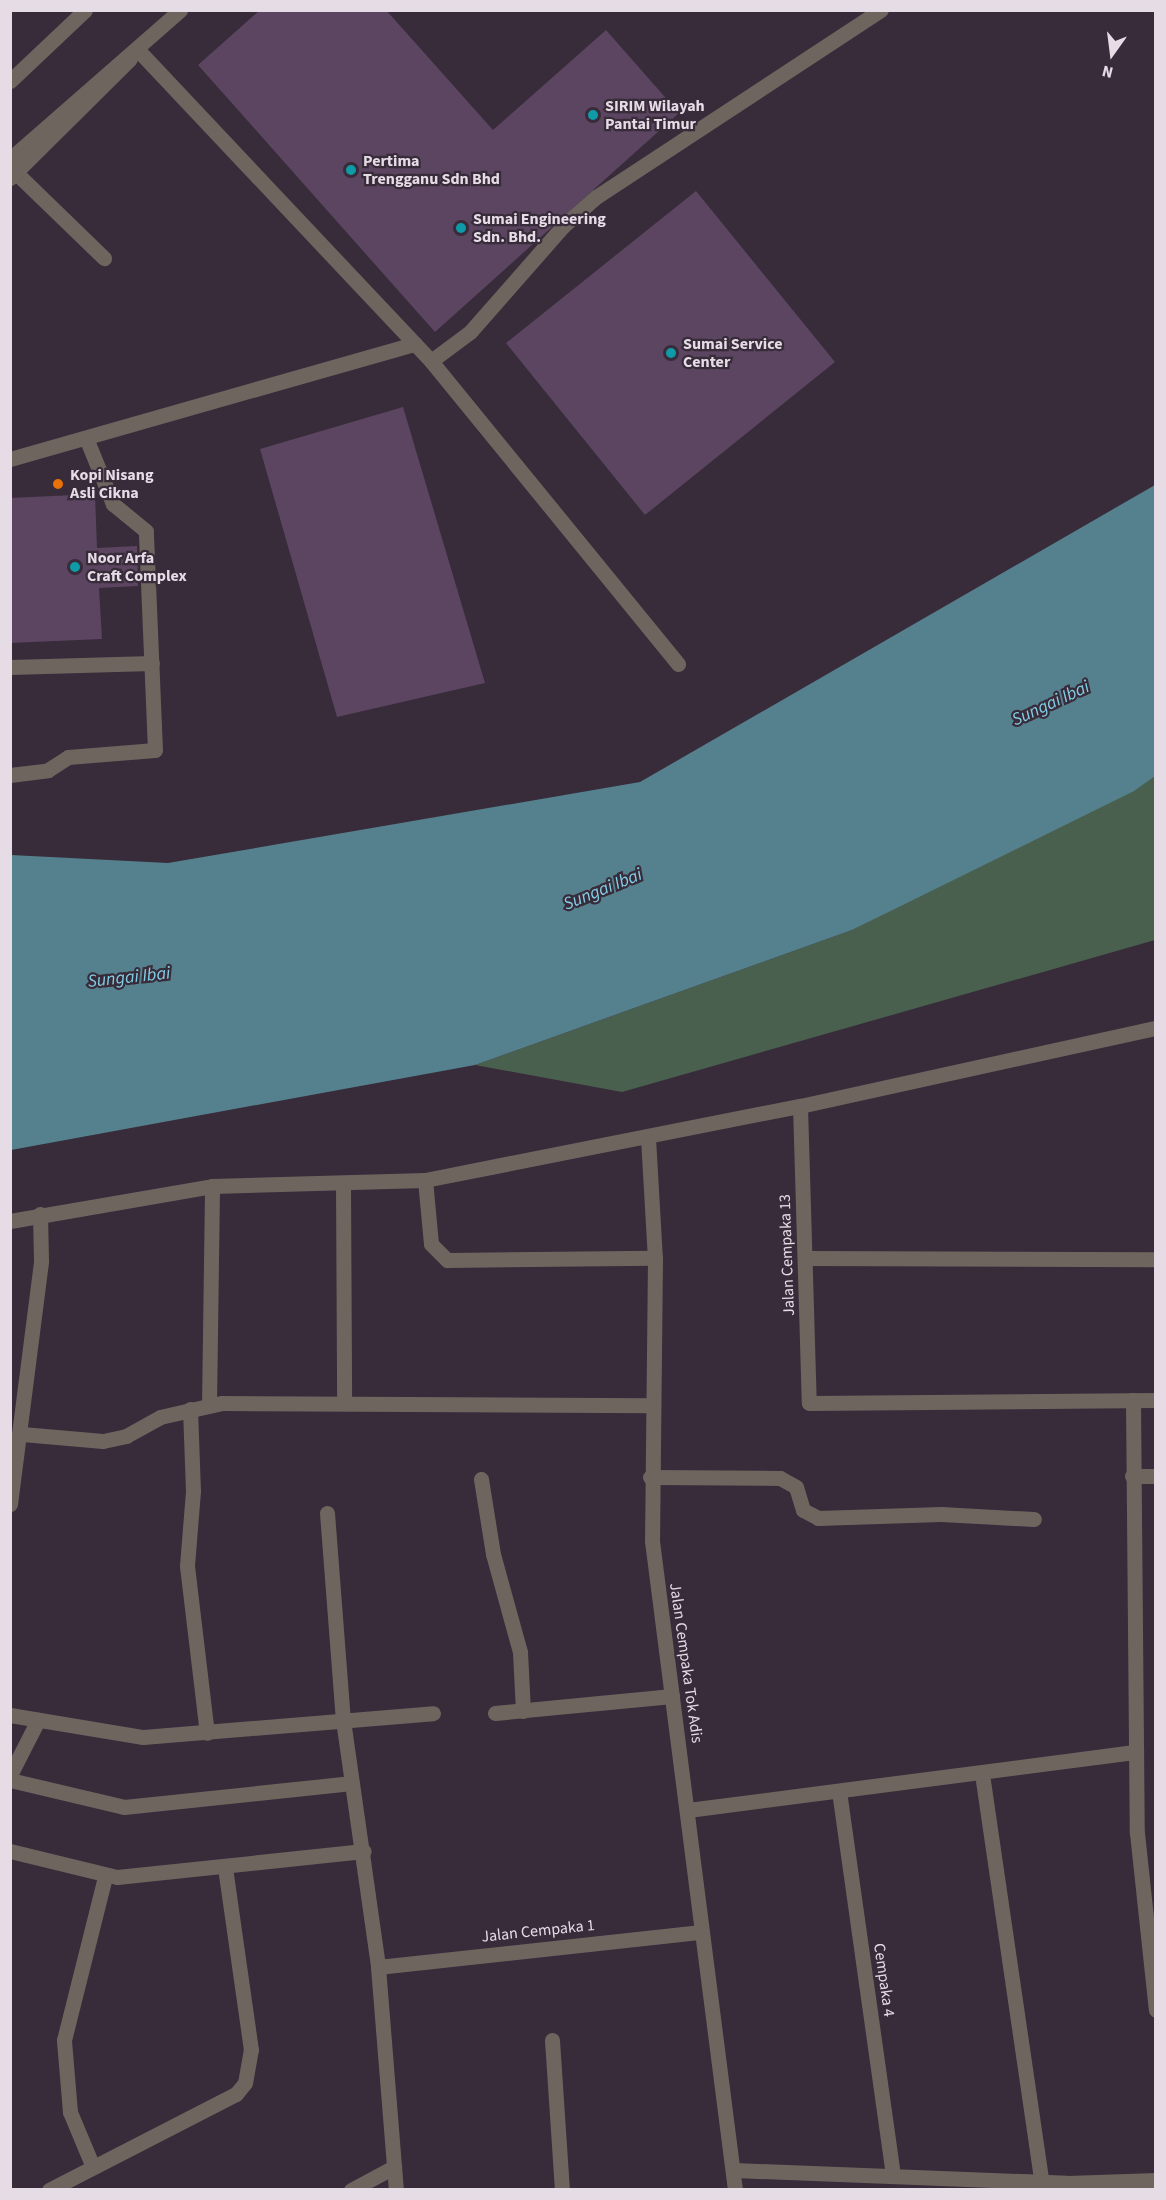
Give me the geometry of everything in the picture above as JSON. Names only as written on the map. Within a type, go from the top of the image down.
[{"type":"street","points":[[10,81],[86,10]]},
{"type":"street","points":[[104,258],[12,169],[116,78],[138,49],[180,10]]},
{"type":"street","points":[[431,361],[470,332],[563,226],[596,197],[880,10]]},
{"type":"street","points":[[138,49],[431,361],[678,664]]},
{"type":"street","points":[[10,459],[415,344]]},
{"type":"street","points":[[10,775],[48,770],[68,757],[155,750],[146,531],[113,504],[86,438]]},
{"type":"street","points":[[10,667],[152,663]]},
{"type":"street","points":[[10,1221],[212,1186],[343,1183],[382,1185],[425,1180],[648,1138],[1155,1028]]},
{"type":"street","name":"Jalan Cempaka 13","points":[[800,1106],[809,1403],[1133,1400]]},
{"type":"street","name":"Jalan Cempaka Tok Adis","points":[[648,1138],[655,1258],[649,1427],[652,1541],[735,2190]]},
{"type":"street","points":[[425,1180],[431,1244],[447,1260],[655,1258]]},
{"type":"street","points":[[343,1183],[344,1403]]},
{"type":"street","points":[[209,1405],[212,1186]]},
{"type":"street","points":[[10,1504],[21,1434],[41,1261],[40,1214]]},
{"type":"street","points":[[806,1258],[1155,1259]]},
{"type":"street","points":[[1155,1400],[1133,1400],[1132,1449],[1136,1752],[1149,1884],[1155,2010]]},
{"type":"street","points":[[21,1434],[103,1441],[190,1409],[209,1405],[344,1403],[651,1405]]},
{"type":"street","points":[[190,1409],[193,1491],[188,1566],[207,1733]]},
{"type":"street","points":[[1132,1476],[1155,1476]]},
{"type":"street","points":[[650,1477],[780,1478],[796,1487],[803,1510],[818,1518],[941,1514],[1034,1519]]},
{"type":"street","points":[[481,1479],[493,1554],[520,1652],[523,1711]]},
{"type":"street","points":[[327,1513],[343,1720],[364,1851],[378,1967],[396,2190]]},
{"type":"street","points":[[495,1713],[672,1696]]},
{"type":"street","points":[[10,1715],[143,1737],[433,1713]]},
{"type":"street","points":[[10,1774],[38,1720]]},
{"type":"street","points":[[688,1810],[982,1774],[1136,1752]]},
{"type":"street","points":[[982,1774],[1041,2180]]},
{"type":"street","points":[[10,1780],[124,1807],[352,1784]]},
{"type":"street","name":"Cempaka 4","points":[[839,1791],[893,2174]]},
{"type":"street","points":[[10,1851],[105,1877],[225,1868],[364,1851]]},
{"type":"street","points":[[50,2190],[236,2094],[245,2083],[251,2050],[225,1868]]},
{"type":"street","points":[[93,2167],[70,2112],[64,2040],[105,1877]]},
{"type":"street","name":"Jalan Cempaka 1","points":[[378,1967],[701,1932]]},
{"type":"street","points":[[552,2040],[562,2190]]},
{"type":"street","points":[[351,2190],[394,2167]]},
{"type":"street","points":[[734,2170],[1041,2180],[1155,2180]]},
{"type":"green space","points":[[1155,776],[1155,940],[622,1092],[475,1065],[852,930]]},
{"type":"water","name":"Sungai Ibai","points":[[1155,485],[1155,776],[1134,791],[852,930],[475,1065],[11,1150],[11,855],[168,863],[640,782]]},
{"type":"building","points":[[260,10],[386,10],[493,130],[606,30],[679,113],[435,332],[198,65]]},
{"type":"building","name":"Sumai Service Center","points":[[696,191],[835,362],[645,515],[506,343]]},
{"type":"building","points":[[403,407],[485,683],[337,717],[260,449]]},
{"type":"building","name":"Noor Arfa Craft Complex","points":[[95,494],[97,548],[137,546],[138,586],[99,588],[102,639],[10,643],[10,498]]},
{"type":"place","name":"SIRIM Wilayah Pantai Timur","points":[[593,115]]},
{"type":"place","name":"Pertima Trengganu Sdn Bhd","points":[[351,170]]},
{"type":"place","name":"Sumai Engineering Sdn. Bhd.","points":[[461,228]]},
{"type":"place","name":"Sumai Service Center","points":[[671,353]]},
{"type":"place","name":"Kopi Nisang Asli Cikna","points":[[58,484]]},
{"type":"place","name":"Noor Arfa Craft Complex","points":[[75,567]]}]
